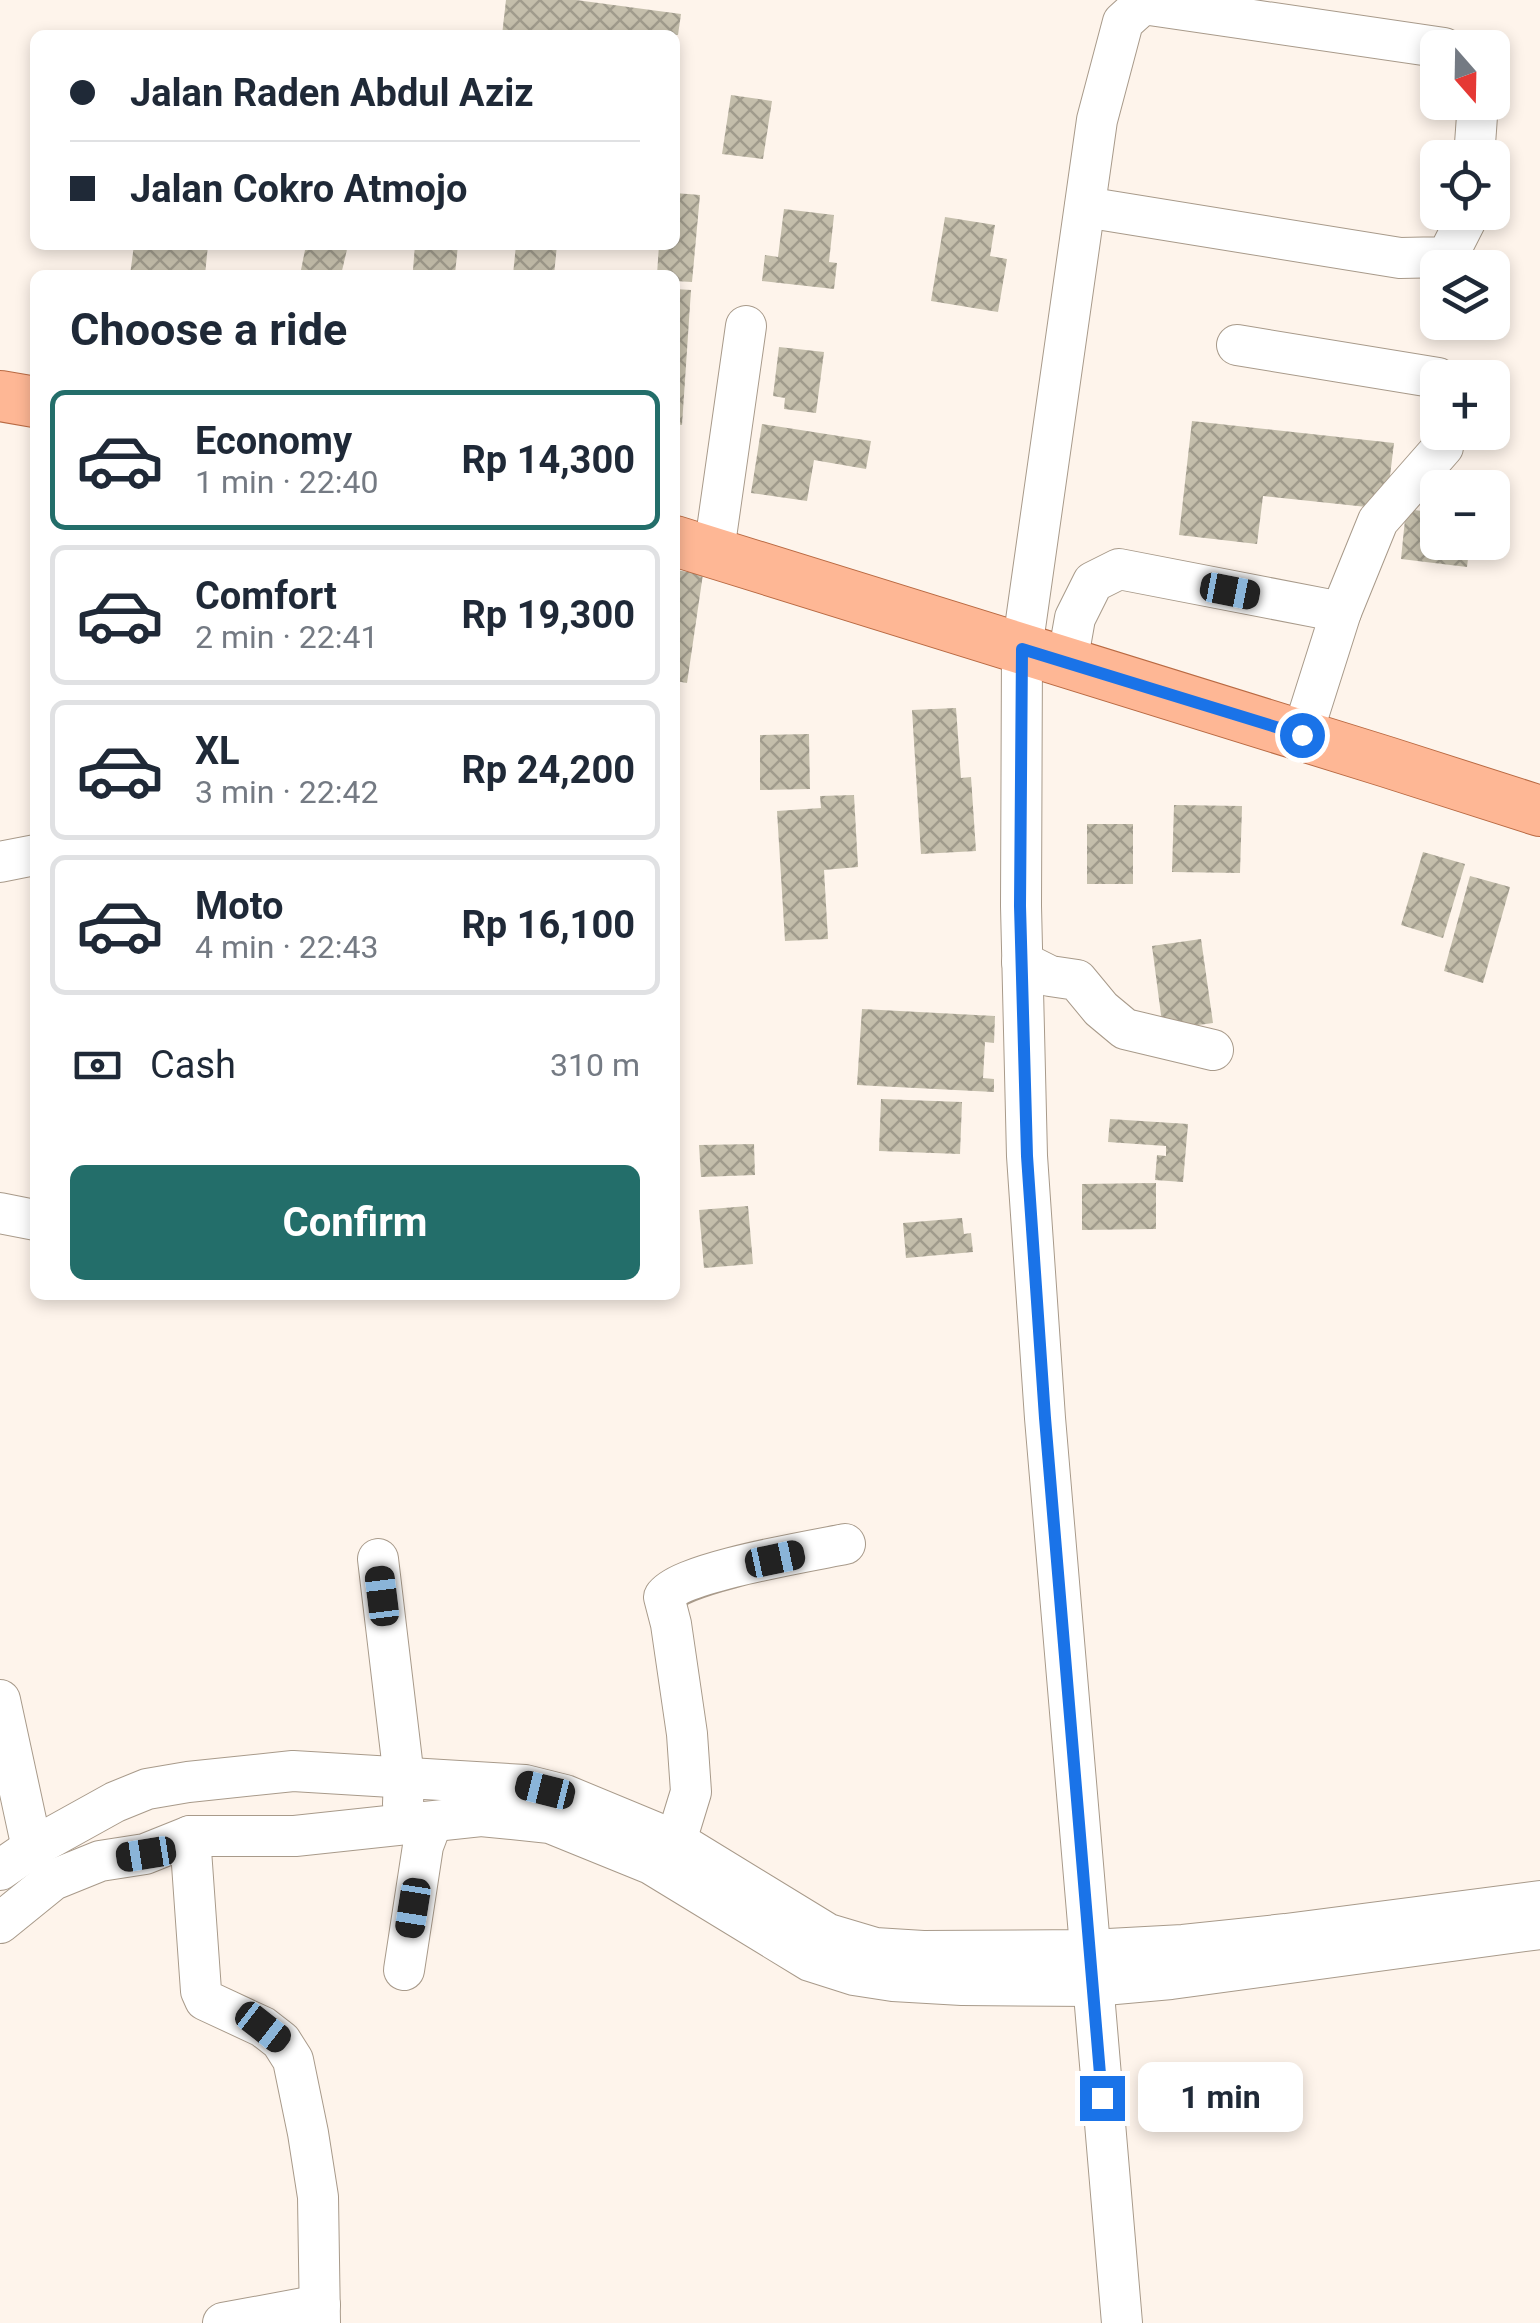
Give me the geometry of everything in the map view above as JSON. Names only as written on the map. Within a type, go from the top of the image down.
[{"type":"main road","points":[[0,396],[30,401]]},
{"type":"main road","points":[[695,546],[1540,811]]},
{"type":"street","points":[[1122,2323],[1038,1306],[1027,1156],[1022,962],[1084,207],[1097,120],[1123,22],[1143,4],[1420,44]]},
{"type":"street","points":[[1084,207],[1400,258],[1447,257],[1461,230]]},
{"type":"street","points":[[695,546],[746,326]]},
{"type":"street","points":[[1237,344],[1420,375]]},
{"type":"street","points":[[1302,735],[1341,612],[1378,522],[1442,450]]},
{"type":"street","points":[[1045,656],[1075,618],[1092,582],[1120,569],[1341,612]]},
{"type":"street","points":[[0,862],[30,856]]},
{"type":"street","points":[[1022,962],[1050,976],[1077,980],[1101,1009],[1125,1029],[1213,1050]]},
{"type":"street","points":[[0,1213],[30,1219]]},
{"type":"street","points":[[676,1841],[691,1792],[687,1734],[664,1597],[670,1588],[704,1575],[845,1544]]},
{"type":"street","points":[[378,1560],[409,1806],[423,1846],[404,1970]]},
{"type":"street","points":[[0,1700],[16,1859],[115,1802],[148,1789],[188,1782],[292,1771],[409,1806]]},
{"type":"street","points":[[0,1923],[53,1880],[100,1861],[146,1854],[190,1836],[294,1836],[409,1806],[525,1784],[565,1794],[627,1838],[652,1864],[810,1960],[854,1976],[962,1986],[1091,1968]]},
{"type":"street","points":[[190,1836],[201,1991],[205,2000],[263,2027],[281,2041],[293,2060],[318,2197],[320,2314],[223,2323]]},
{"type":"street","points":[[627,1838],[676,1841],[828,1934],[875,1948],[1171,1979],[1288,1949],[1467,1926],[1540,1930]]},
{"type":"street","points":[[1467,1926],[1540,1901]]},
{"type":"building","points":[[506,0],[576,0],[681,14],[679,30],[503,30]]},
{"type":"building","points":[[731,95],[772,101],[763,159],[722,154]]},
{"type":"building","points":[[680,193],[700,195],[692,282],[680,281],[680,270],[657,270],[659,250],[680,250]]},
{"type":"building","points":[[784,209],[834,215],[829,262],[837,263],[834,289],[762,281],[765,255],[778,257]]},
{"type":"building","points":[[945,217],[995,225],[990,256],[1007,259],[998,312],[931,301]]},
{"type":"building","points":[[133,250],[208,250],[206,270],[131,270]]},
{"type":"building","points":[[305,250],[347,250],[342,270],[301,270]]},
{"type":"building","points":[[415,250],[457,250],[455,270],[413,270]]},
{"type":"building","points":[[516,250],[556,250],[554,270],[514,270]]},
{"type":"building","points":[[680,289],[691,290],[680,425]]},
{"type":"building","points":[[779,347],[824,352],[816,413],[784,409],[785,398],[773,396]]},
{"type":"building","points":[[1192,421],[1394,443],[1386,509],[1263,496],[1257,544],[1179,535]]},
{"type":"building","points":[[762,424],[871,441],[866,469],[814,460],[807,501],[751,493]]},
{"type":"building","points":[[1406,509],[1420,511],[1420,560],[1468,560],[1467,567],[1401,559]]},
{"type":"building","points":[[680,571],[703,574],[687,683],[680,682]]},
{"type":"building","points":[[956,708],[961,778],[971,777],[976,851],[921,854],[912,710]]},
{"type":"building","points":[[809,734],[810,789],[760,790],[760,735]]},
{"type":"building","points":[[854,795],[858,867],[824,870],[828,939],[785,941],[777,811],[821,808],[820,796]]},
{"type":"building","points":[[1174,805],[1242,806],[1240,873],[1172,872]]},
{"type":"building","points":[[1087,824],[1133,824],[1133,884],[1087,884]]},
{"type":"building","points":[[1423,852],[1465,864],[1443,938],[1401,925]]},
{"type":"building","points":[[1470,876],[1510,887],[1483,983],[1444,971]]},
{"type":"building","points":[[1201,939],[1213,1023],[1163,1030],[1152,946]]},
{"type":"building","points":[[862,1009],[995,1016],[994,1043],[985,1042],[983,1078],[994,1079],[994,1092],[857,1085]]},
{"type":"building","points":[[881,1099],[962,1102],[960,1154],[879,1151]]},
{"type":"building","points":[[1110,1119],[1188,1124],[1183,1182],[1155,1180],[1157,1155],[1166,1156],[1166,1146],[1108,1142]]},
{"type":"building","points":[[754,1144],[755,1175],[701,1177],[699,1145]]},
{"type":"building","points":[[1156,1183],[1156,1229],[1082,1230],[1082,1184]]},
{"type":"building","points":[[748,1206],[753,1264],[704,1268],[699,1210]]},
{"type":"building","points":[[962,1218],[964,1234],[971,1233],[973,1252],[906,1258],[903,1223]]},
{"type":"route","points":[[1102,2098],[1027,1156],[1020,906],[1022,649],[1302,735]]}]
